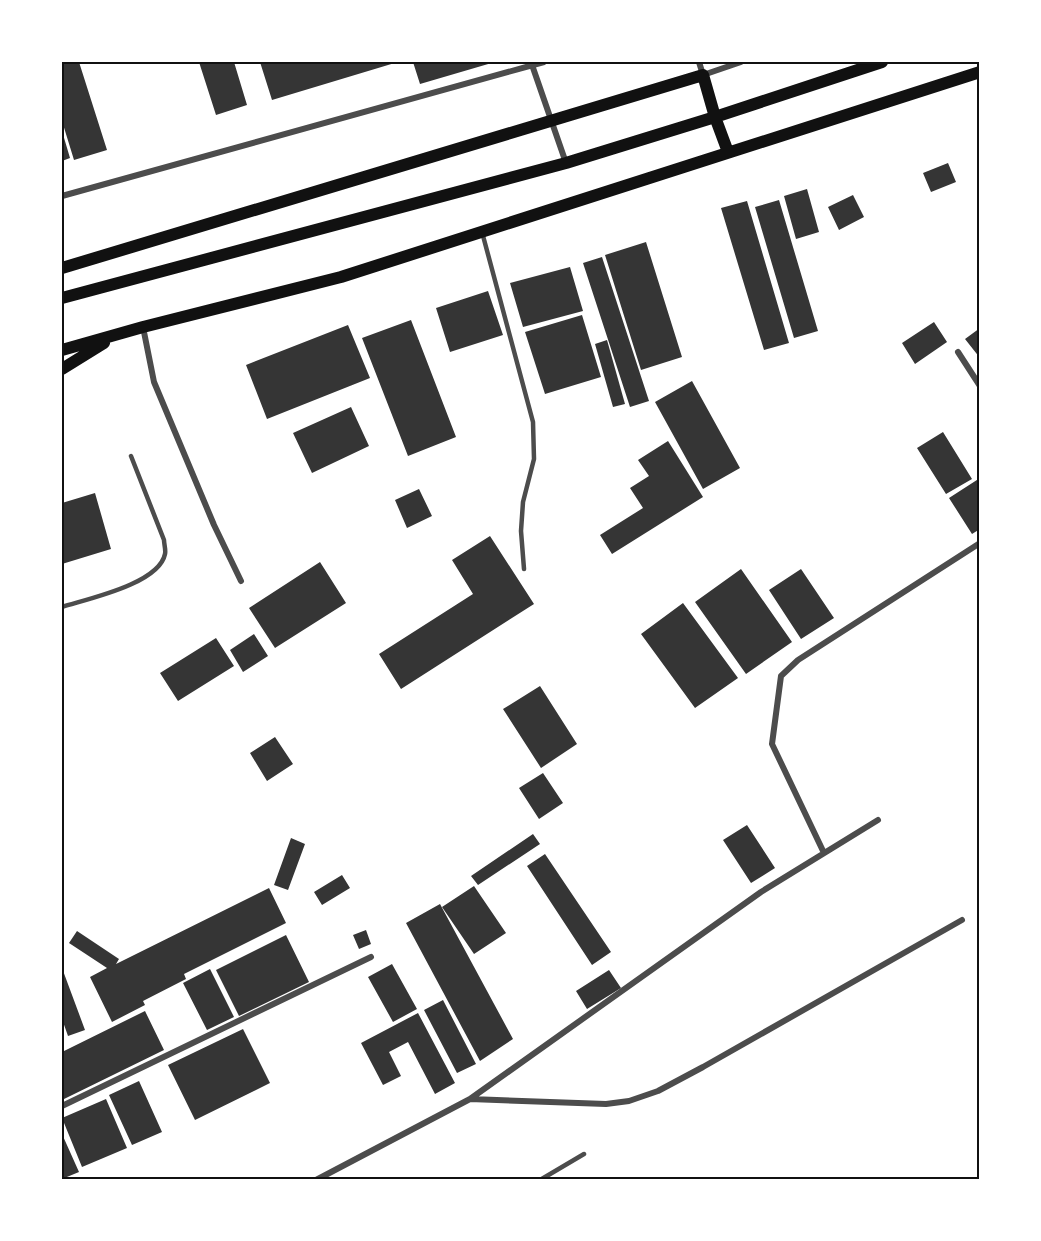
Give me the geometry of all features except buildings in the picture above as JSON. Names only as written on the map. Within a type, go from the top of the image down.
[{"type":"main road","points":[[62,298],[566,164],[882,62]]},
{"type":"main road","points":[[62,350],[341,276],[980,72]]},
{"type":"main road","points":[[62,268],[703,75],[728,153]]},
{"type":"main road","points":[[62,369],[118,335]]},
{"type":"street","points":[[62,196],[531,63],[544,62]]},
{"type":"street","points":[[699,62],[703,75],[741,62]]},
{"type":"street","points":[[531,63],[566,164]]},
{"type":"street","points":[[143,327],[154,382],[214,525],[241,581]]},
{"type":"street","points":[[958,352],[980,386]]},
{"type":"street","points":[[824,853],[772,744],[781,676],[798,660],[980,543]]},
{"type":"street","points":[[316,1179],[470,1099],[761,892],[878,820]]},
{"type":"street","points":[[470,1099],[606,1104],[629,1101],[658,1091],[962,920]]},
{"type":"street","points":[[62,1106],[371,957]]},
{"type":"lane","points":[[482,232],[533,422],[534,459],[523,502],[521,531],[524,569]]},
{"type":"lane","points":[[62,607],[138,583],[158,566],[165,554],[164,540],[131,456]]},
{"type":"lane","points":[[540,1179],[584,1154]]}]
